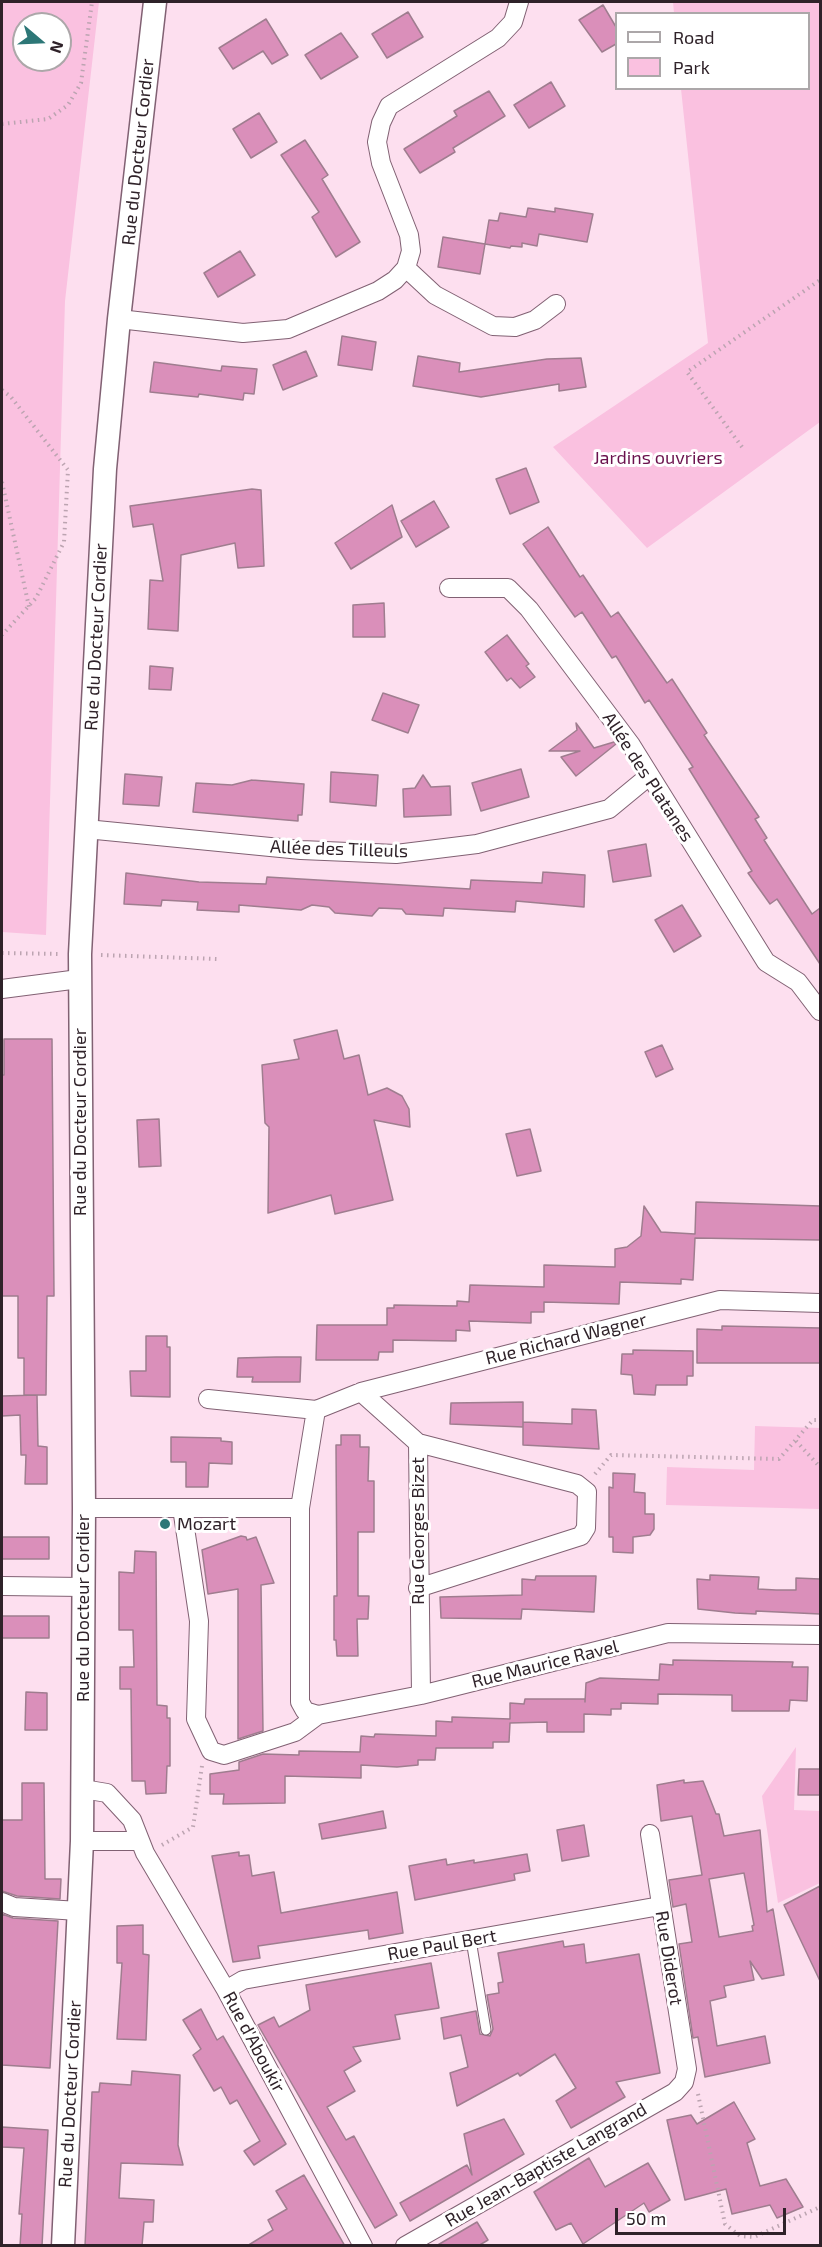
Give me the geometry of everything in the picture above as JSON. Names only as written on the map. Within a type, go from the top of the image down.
[{"type":"street","name":"Rue du Docteur Cordier","points":[[63,2246],[83,1789],[84,1508],[80,954],[105,469],[119,319],[155,2]]},
{"type":"street","points":[[119,319],[243,333],[288,329],[378,291],[406,268],[411,251],[409,235],[381,163],[376,142],[389,106],[498,38],[513,22],[519,2]]},
{"type":"street","points":[[406,268],[435,295],[494,326],[515,327],[535,320],[556,304]]},
{"type":"street","name":"Allée des Platanes","points":[[449,588],[508,588],[529,609],[631,745],[766,962],[798,982],[820,1011]]},
{"type":"street","name":"Allée des Tilleuls","points":[[86,829],[301,850],[396,854],[477,844],[609,809],[649,776]]},
{"type":"street","points":[[2,989],[80,979]]},
{"type":"street","name":"Rue Richard Wagner","points":[[316,1410],[361,1392],[720,1300],[820,1304]]},
{"type":"street","name":"Rue Georges Bizet","points":[[361,1392],[418,1443],[421,1695]]},
{"type":"street","points":[[208,1398],[316,1410],[300,1508],[300,1702],[305,1711],[318,1715]]},
{"type":"street","points":[[418,1443],[577,1484],[587,1492],[586,1528],[581,1536],[418,1588]]},
{"type":"street","points":[[84,1508],[300,1508]]},
{"type":"street","points":[[182,1508],[199,1621],[196,1719],[211,1751]]},
{"type":"street","points":[[2,1586],[83,1587]]},
{"type":"street","name":"Rue Maurice Ravel","points":[[211,1751],[224,1755],[279,1738],[295,1732],[318,1715],[421,1695],[668,1634],[820,1635]]},
{"type":"street","name":"Rue d'Aboukir","points":[[83,1789],[107,1793],[132,1820],[140,1841],[226,1990],[363,2246]]},
{"type":"street","name":"Rue Diderot","points":[[650,1834],[687,2069],[684,2082]]},
{"type":"street","points":[[82,1841],[140,1841]]},
{"type":"street","points":[[2,1902],[14,1907],[79,1911]]},
{"type":"street","name":"Rue Paul Bert","points":[[226,1990],[243,1980],[660,1906]]},
{"type":"street","name":"Rue Jean-Baptiste Langrand","points":[[405,2246],[675,2092],[684,2082]]},
{"type":"lane","points":[[471,1940],[486,2030]]},
{"type":"path","points":[[2,124],[48,118],[68,105],[81,83],[92,2]]},
{"type":"path","points":[[742,447],[687,372],[820,280]]},
{"type":"path","points":[[2,390],[11,397],[68,470],[64,542],[36,598],[2,635]]},
{"type":"path","points":[[2,482],[28,607]]},
{"type":"path","points":[[2,953],[217,959]]},
{"type":"path","points":[[584,1488],[611,1455],[779,1459],[813,1420],[820,1420]]},
{"type":"path","points":[[796,1441],[820,1467]]},
{"type":"path","points":[[184,1832],[193,1827],[201,1767],[211,1751]]},
{"type":"path","points":[[684,2082],[697,2092],[726,2224],[740,2236],[754,2237],[820,2207]]},
{"type":"green space","points":[[2,2],[99,2],[65,301],[46,935],[2,932]]},
{"type":"green space","name":"Jardins ouvriers","points":[[673,2],[820,2],[820,422],[647,548],[553,447],[708,343],[681,90],[810,90],[810,12],[674,12]]},
{"type":"green space","points":[[755,1426],[820,1428],[820,1509],[666,1505],[667,1467],[754,1470]]},
{"type":"green space","points":[[796,1747],[794,1810],[820,1811],[820,1883],[778,1903],[762,1796]]},
{"type":"building","points":[[603,5],[615,25],[615,45],[602,52],[579,20]]},
{"type":"building","points":[[408,12],[423,37],[387,58],[372,34]]},
{"type":"building","points":[[266,19],[288,55],[272,64],[263,51],[233,69],[219,48]]},
{"type":"building","points":[[341,33],[358,57],[321,79],[305,55]]},
{"type":"building","points":[[551,82],[565,106],[529,128],[514,105]]},
{"type":"building","points":[[489,91],[505,116],[453,148],[455,152],[420,173],[404,149],[457,116],[454,111]]},
{"type":"building","points":[[259,113],[277,142],[251,158],[233,129]]},
{"type":"building","points":[[305,140],[328,175],[322,179],[360,242],[336,257],[312,217],[319,212],[281,155]]},
{"type":"building","points":[[528,208],[555,212],[555,208],[593,214],[587,242],[539,234],[537,246],[522,243],[522,247],[511,246],[510,248],[485,244],[489,220],[498,221],[500,213],[526,217]]},
{"type":"building","points":[[443,237],[485,244],[480,274],[438,267]]},
{"type":"building","points":[[240,251],[255,275],[218,297],[204,273]]},
{"type":"building","points":[[342,336],[376,342],[372,370],[338,365]]},
{"type":"building","points":[[306,351],[317,376],[283,390],[273,365]]},
{"type":"building","points":[[418,356],[460,363],[459,372],[547,359],[581,358],[586,387],[559,391],[559,384],[481,397],[413,386]]},
{"type":"building","points":[[154,362],[221,371],[222,366],[257,369],[254,394],[244,393],[243,400],[199,394],[198,397],[150,392]]},
{"type":"building","points":[[526,468],[539,502],[510,514],[496,479]]},
{"type":"building","points":[[252,489],[261,490],[264,566],[238,568],[235,543],[181,555],[178,631],[148,629],[150,580],[163,581],[153,524],[133,527],[130,506]]},
{"type":"building","points":[[434,501],[449,527],[416,547],[401,521]]},
{"type":"building","points":[[392,505],[402,537],[351,569],[335,543]]},
{"type":"building","points":[[548,527],[580,577],[583,575],[611,617],[618,612],[667,683],[672,679],[707,733],[704,735],[759,817],[755,819],[767,838],[764,840],[812,914],[820,908],[820,964],[777,899],[770,904],[748,873],[752,871],[689,769],[693,767],[649,700],[645,703],[616,656],[612,658],[582,612],[575,617],[523,544]]},
{"type":"building","points":[[384,603],[385,637],[353,637],[353,605]]},
{"type":"building","points":[[507,635],[529,664],[526,666],[535,677],[520,688],[511,678],[507,681],[485,652]]},
{"type":"building","points":[[150,666],[173,668],[171,690],[149,689]]},
{"type":"building","points":[[383,693],[419,705],[408,733],[372,720]]},
{"type":"building","points":[[576,723],[594,748],[614,742],[616,744],[576,776],[561,757],[580,751],[549,751],[577,730]]},
{"type":"building","points":[[521,769],[529,797],[481,811],[472,783]]},
{"type":"building","points":[[331,772],[378,775],[376,806],[330,802]]},
{"type":"building","points":[[125,774],[162,777],[159,806],[123,804]]},
{"type":"building","points":[[423,775],[431,787],[450,786],[451,815],[404,817],[403,789],[415,788]]},
{"type":"building","points":[[252,780],[304,784],[302,815],[298,815],[298,821],[193,812],[196,783],[232,785]]},
{"type":"building","points":[[646,844],[651,876],[613,882],[608,851]]},
{"type":"building","points":[[543,872],[585,875],[584,907],[516,901],[515,912],[444,908],[443,916],[406,914],[402,909],[379,908],[372,916],[335,913],[329,907],[312,905],[301,910],[239,905],[239,912],[197,910],[198,902],[162,900],[161,906],[124,904],[126,873],[199,882],[266,884],[267,877],[470,889],[471,880],[542,883]]},
{"type":"building","points":[[682,905],[701,936],[674,952],[655,920]]},
{"type":"building","points":[[337,1030],[344,1059],[359,1055],[368,1095],[387,1088],[402,1096],[409,1109],[410,1127],[374,1120],[393,1200],[335,1214],[331,1195],[268,1213],[269,1127],[265,1123],[262,1065],[299,1059],[294,1040]]},
{"type":"building","points":[[4,1039],[52,1039],[54,1296],[47,1296],[46,1395],[24,1395],[24,1358],[18,1358],[18,1296],[2,1296]]},
{"type":"building","points":[[662,1045],[673,1069],[656,1077],[645,1052]]},
{"type":"building","points":[[159,1119],[161,1166],[139,1167],[137,1120]]},
{"type":"building","points":[[530,1129],[541,1171],[517,1176],[506,1134]]},
{"type":"building","points":[[696,1202],[820,1206],[820,1240],[695,1238],[693,1280],[681,1279],[681,1284],[620,1282],[619,1304],[544,1302],[544,1312],[531,1312],[531,1323],[469,1321],[470,1331],[456,1330],[456,1341],[393,1340],[393,1352],[379,1352],[378,1360],[316,1360],[317,1325],[387,1325],[387,1308],[394,1308],[394,1305],[457,1306],[457,1301],[469,1302],[470,1285],[544,1287],[544,1265],[615,1267],[615,1249],[627,1247],[641,1236],[644,1206],[661,1232],[695,1234]]},
{"type":"building","points":[[722,1326],[820,1328],[820,1363],[697,1363],[697,1329],[722,1330]]},
{"type":"building","points":[[146,1336],[167,1336],[167,1347],[170,1347],[170,1397],[131,1396],[130,1371],[146,1371]]},
{"type":"building","points":[[633,1350],[693,1351],[693,1376],[687,1376],[687,1385],[656,1385],[655,1395],[634,1394],[632,1375],[621,1374],[622,1354],[633,1354]]},
{"type":"building","points":[[301,1357],[300,1382],[252,1382],[253,1377],[237,1377],[238,1358]]},
{"type":"building","points":[[37,1395],[38,1446],[47,1447],[47,1484],[25,1484],[26,1455],[21,1455],[20,1415],[2,1416],[2,1396]]},
{"type":"building","points":[[523,1402],[523,1427],[450,1424],[451,1403]]},
{"type":"building","points":[[572,1409],[596,1410],[599,1449],[523,1445],[523,1422],[572,1424]]},
{"type":"building","points":[[341,1435],[360,1435],[360,1447],[369,1447],[368,1481],[374,1481],[374,1532],[358,1532],[358,1596],[369,1596],[368,1619],[357,1619],[358,1656],[337,1656],[336,1640],[334,1640],[334,1596],[337,1596],[336,1445],[341,1445]]},
{"type":"building","points":[[171,1437],[221,1438],[221,1441],[232,1442],[232,1464],[209,1463],[208,1487],[186,1487],[186,1462],[171,1462]]},
{"type":"building","points":[[613,1473],[635,1474],[634,1492],[645,1493],[645,1514],[654,1514],[654,1529],[650,1535],[633,1537],[633,1553],[613,1552],[613,1537],[609,1537],[609,1487],[613,1488]]},
{"type":"building","points":[[241,1536],[246,1537],[247,1540],[256,1537],[274,1583],[261,1585],[263,1731],[238,1739],[238,1589],[208,1594],[202,1550]]},
{"type":"building","points":[[2,1537],[49,1537],[49,1559],[2,1559]]},
{"type":"building","points":[[135,1551],[156,1552],[157,1705],[167,1706],[167,1718],[170,1718],[170,1766],[167,1766],[166,1793],[146,1794],[145,1781],[132,1781],[131,1689],[120,1689],[120,1667],[134,1667],[133,1630],[119,1630],[119,1572],[134,1573]]},
{"type":"building","points":[[710,1575],[759,1577],[758,1589],[776,1590],[796,1590],[796,1578],[820,1579],[820,1614],[756,1611],[756,1614],[698,1609],[697,1579],[710,1580]]},
{"type":"building","points":[[536,1576],[596,1576],[594,1612],[522,1609],[521,1619],[441,1618],[440,1597],[522,1595],[522,1579],[535,1580]]},
{"type":"building","points":[[2,1616],[49,1616],[49,1638],[2,1638]]},
{"type":"building","points":[[673,1660],[793,1662],[792,1667],[808,1667],[807,1701],[790,1700],[789,1711],[732,1711],[732,1695],[658,1694],[658,1704],[621,1703],[621,1709],[611,1709],[611,1715],[584,1714],[584,1732],[547,1732],[547,1722],[510,1723],[509,1742],[493,1742],[493,1748],[436,1748],[435,1760],[418,1760],[418,1765],[397,1767],[361,1765],[361,1778],[285,1776],[285,1803],[223,1804],[224,1794],[210,1794],[210,1774],[239,1770],[239,1762],[263,1754],[299,1755],[299,1751],[360,1752],[361,1736],[374,1737],[375,1734],[436,1736],[436,1721],[452,1722],[452,1717],[510,1719],[510,1703],[524,1704],[525,1699],[585,1699],[585,1702],[586,1683],[600,1678],[659,1680],[660,1664],[673,1665]]},
{"type":"building","points":[[26,1692],[47,1693],[47,1730],[25,1730]]},
{"type":"building","points":[[799,1769],[820,1769],[820,1795],[798,1795]]},
{"type":"building","points":[[684,1780],[684,1783],[703,1781],[716,1814],[719,1814],[724,1836],[760,1830],[767,1912],[773,1909],[784,1975],[762,1979],[750,1961],[754,1980],[724,1986],[726,1997],[710,2001],[717,2046],[765,2036],[770,2063],[705,2077],[698,2037],[693,2038],[679,1944],[692,1942],[686,1904],[673,1907],[669,1880],[702,1875],[692,1816],[661,1821],[657,1785]],"holes":[[[744,1873],[754,1925],[752,1926],[753,1931],[719,1937],[709,1879]]]},
{"type":"building","points":[[22,1783],[44,1783],[45,1879],[61,1879],[60,1899],[17,1896],[2,1891],[2,1820],[22,1820]]},
{"type":"building","points":[[383,1811],[386,1828],[322,1839],[319,1824]]},
{"type":"building","points":[[584,1825],[589,1856],[562,1861],[557,1830]]},
{"type":"building","points":[[239,1852],[239,1856],[249,1855],[252,1876],[274,1872],[281,1913],[397,1892],[403,1933],[369,1939],[368,1930],[258,1946],[260,1958],[233,1962],[212,1856]]},
{"type":"building","points":[[527,1854],[530,1871],[514,1874],[515,1880],[415,1900],[409,1866],[446,1859],[447,1865],[474,1860],[474,1863]]},
{"type":"building","points":[[820,1886],[820,1981],[784,1905]]},
{"type":"building","points":[[2,1914],[13,1918],[58,1921],[50,2068],[2,2065]]},
{"type":"building","points":[[143,1925],[143,1954],[149,1955],[146,2040],[117,2039],[122,1963],[117,1963],[117,1926]]},
{"type":"building","points":[[563,1941],[564,1947],[584,1944],[586,1963],[639,1954],[660,2073],[616,2082],[625,2097],[571,2128],[556,2101],[576,2088],[555,2054],[520,2076],[518,2073],[457,2106],[450,2073],[468,2067],[461,2035],[444,2039],[441,2018],[476,2011],[480,2034],[490,2036],[493,2029],[487,1995],[499,1993],[498,1983],[503,1982],[498,1953]]},
{"type":"building","points":[[431,1963],[439,2008],[395,2015],[400,2039],[353,2047],[361,2061],[344,2071],[355,2091],[327,2107],[346,2140],[354,2136],[397,2215],[375,2228],[258,2025],[274,2017],[279,2027],[310,2010],[306,1985]]},
{"type":"building","points":[[201,2009],[217,2040],[223,2036],[286,2144],[254,2165],[244,2151],[260,2141],[237,2100],[230,2104],[221,2087],[214,2091],[193,2055],[201,2049],[183,2020]]},
{"type":"building","points":[[132,2071],[180,2075],[178,2145],[183,2165],[121,2163],[119,2198],[154,2200],[153,2222],[144,2222],[142,2246],[85,2246],[92,2092],[99,2092],[100,2083],[131,2085]]},
{"type":"building","points":[[734,2102],[755,2139],[747,2143],[760,2186],[786,2179],[803,2207],[777,2218],[770,2205],[732,2214],[726,2189],[685,2200],[667,2120],[691,2115],[697,2124]]},
{"type":"building","points":[[504,2119],[524,2154],[410,2221],[400,2203],[467,2165],[472,2175],[464,2134]]},
{"type":"building","points":[[2,2127],[48,2130],[42,2246],[20,2246],[22,2214],[19,2214],[24,2148],[2,2147]]},
{"type":"building","points":[[589,2158],[605,2187],[648,2163],[670,2200],[649,2212],[644,2203],[583,2244],[571,2223],[556,2230],[534,2192]]},
{"type":"building","points":[[304,2175],[345,2246],[247,2246],[273,2230],[268,2220],[287,2209],[276,2191]]},
{"type":"building","points":[[477,2222],[488,2240],[478,2246],[436,2246]]},
{"type":"place","name":"Mozart","points":[[165,1524]]}]
